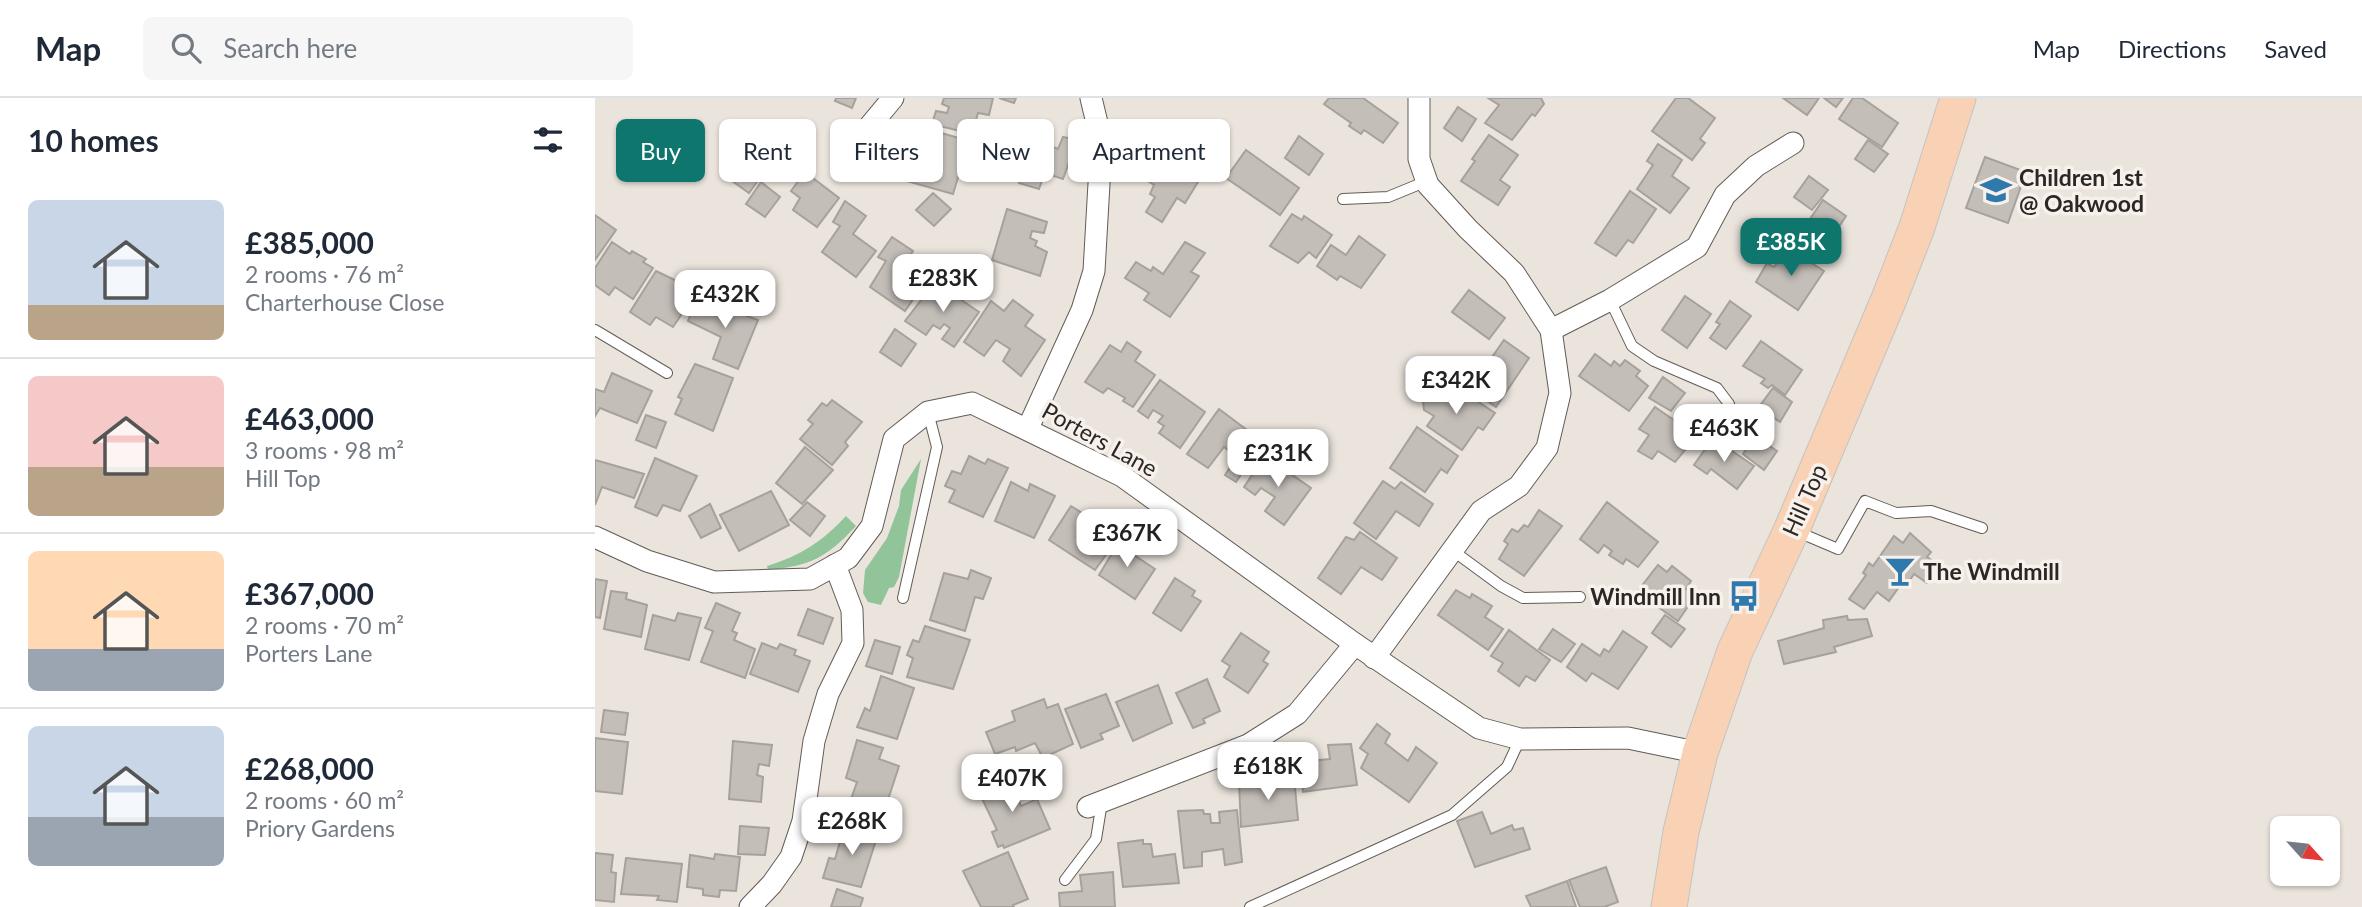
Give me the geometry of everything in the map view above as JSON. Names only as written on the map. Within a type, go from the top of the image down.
[{"type":"main road","name":"Hill Top","points":[[1669,907],[1681,832],[1700,753],[1735,650],[1792,529],[1889,299],[1917,227],[1958,98]]},
{"type":"street","points":[[876,119],[893,98]]},
{"type":"street","points":[[1028,428],[1082,310],[1094,271],[1100,166],[1097,122],[1091,98]]},
{"type":"street","points":[[1374,657],[1481,511],[1519,486],[1547,448],[1560,393],[1551,330],[1514,273],[1468,229],[1427,181],[1419,159],[1419,98]]},
{"type":"street","points":[[1551,330],[1610,300],[1697,247],[1725,195],[1756,166],[1793,143]]},
{"type":"street","name":"Porters Lane","points":[[595,537],[647,561],[714,582],[810,579],[848,558],[872,526],[894,439],[928,412],[972,403],[1122,476],[1355,644],[1479,728],[1520,739],[1628,738],[1700,753]]},
{"type":"street","points":[[750,907],[772,884],[791,857],[803,821],[814,741],[828,694],[853,643],[852,610],[835,565]]},
{"type":"street","points":[[1095,804],[1248,745],[1297,714],[1355,644]]},
{"type":"lane","points":[[1343,198],[1388,197],[1427,181]]},
{"type":"lane","points":[[1610,300],[1632,346],[1654,361],[1717,388],[1729,404]]},
{"type":"lane","points":[[595,330],[667,373]]},
{"type":"lane","points":[[902,598],[937,447],[928,412]]},
{"type":"lane","points":[[1792,529],[1837,549],[1865,501],[1896,513],[1931,511],[1982,528]]},
{"type":"lane","points":[[1452,550],[1501,586],[1523,598],[1580,597]]},
{"type":"lane","points":[[1250,907],[1452,815],[1507,767],[1520,739]]},
{"type":"lane","points":[[1065,880],[1096,839],[1095,804]]},
{"type":"green space","points":[[921,459],[899,577],[894,587],[889,588],[881,605],[868,602],[863,593],[865,570],[887,538],[899,506],[901,490]]},
{"type":"green space","points":[[846,516],[856,526],[827,552],[796,566],[768,570],[767,566],[820,540]]},
{"type":"building","points":[[836,98],[856,98],[852,108],[835,101]]},
{"type":"building","points":[[944,98],[993,98],[989,115],[978,113],[976,119],[957,119],[957,130],[943,127],[943,119],[934,119],[936,111],[947,113],[949,107],[942,104]]},
{"type":"building","points":[[999,98],[1016,98],[1014,103]]},
{"type":"building","points":[[1329,98],[1363,98],[1398,123],[1383,143],[1364,130],[1361,134],[1349,126],[1351,123],[1324,104]]},
{"type":"building","points":[[1488,98],[1541,98],[1544,104],[1535,116],[1532,114],[1512,140],[1485,123],[1499,105]]},
{"type":"building","points":[[1676,98],[1688,98],[1715,118],[1700,139],[1705,143],[1692,160],[1652,131]]},
{"type":"building","points":[[1783,98],[1819,98],[1807,115]]},
{"type":"building","points":[[1824,98],[1843,98],[1836,107]]},
{"type":"building","points":[[1853,98],[1862,98],[1898,123],[1882,147],[1839,119]]},
{"type":"building","points":[[1458,107],[1476,119],[1462,141],[1444,128]]},
{"type":"building","points":[[943,133],[957,138],[957,181],[953,194],[911,182],[943,182]]},
{"type":"building","points":[[1489,135],[1518,155],[1500,180],[1510,187],[1498,205],[1461,181]]},
{"type":"building","points":[[1299,136],[1323,154],[1309,175],[1285,158]]},
{"type":"building","points":[[1063,137],[1068,138],[1068,165],[1063,179],[1054,176],[1054,147],[1058,149]]},
{"type":"building","points":[[1868,140],[1888,154],[1874,172],[1855,159]]},
{"type":"building","points":[[1658,144],[1682,160],[1672,176],[1689,188],[1670,213],[1637,189],[1653,165],[1647,161]]},
{"type":"building","points":[[1246,150],[1299,188],[1280,215],[1230,181],[1230,172]]},
{"type":"building","name":"Children 1st @ Oakwood","points":[[1985,157],[2026,172],[2008,223],[1966,208]]},
{"type":"building","points":[[1809,176],[1828,190],[1812,210],[1794,197]]},
{"type":"building","points":[[816,180],[839,198],[817,227],[793,210],[800,198],[791,191],[798,182]]},
{"type":"building","points":[[734,182],[757,182],[749,193]]},
{"type":"building","points":[[761,182],[780,197],[765,217],[746,204]]},
{"type":"building","points":[[1019,182],[1042,182],[1039,189]]},
{"type":"building","points":[[1149,182],[1198,182],[1185,203],[1177,198],[1162,222],[1146,212],[1155,197],[1150,194],[1154,185]]},
{"type":"building","points":[[1630,191],[1656,209],[1633,243],[1628,240],[1616,256],[1595,243]]},
{"type":"building","points":[[933,193],[951,209],[934,226],[916,210]]},
{"type":"building","points":[[1823,200],[1846,216],[1819,257],[1795,241]]},
{"type":"building","points":[[845,201],[866,216],[853,234],[876,251],[856,277],[822,252],[840,226],[833,222]]},
{"type":"building","points":[[1007,209],[1047,222],[1044,233],[1032,231],[1030,238],[1037,241],[1035,246],[1047,252],[1040,276],[992,260]]},
{"type":"building","points":[[1292,214],[1302,220],[1304,216],[1332,235],[1316,258],[1309,252],[1298,263],[1270,246]]},
{"type":"building","points":[[595,215],[616,230],[595,260]]},
{"type":"building","points":[[1359,236],[1385,255],[1361,288],[1340,276],[1337,280],[1317,266],[1331,245],[1346,255]]},
{"type":"building","points":[[892,237],[913,251],[901,270],[923,285],[905,311],[870,287],[886,261],[878,257]]},
{"type":"building","points":[[612,242],[630,254],[632,251],[646,259],[643,262],[653,268],[633,299],[615,287],[609,295],[595,285],[595,268]]},
{"type":"building","points":[[1185,242],[1205,253],[1191,272],[1199,276],[1170,317],[1144,300],[1149,293],[1125,278],[1136,262],[1151,271],[1153,267],[1163,274]]},
{"type":"building","points":[[1788,248],[1824,271],[1798,310],[1756,282],[1767,263],[1774,267]]},
{"type":"building","points":[[656,271],[687,286],[685,289],[694,296],[673,327],[656,317],[650,325],[630,312]]},
{"type":"building","points":[[935,282],[979,312],[954,347],[942,339],[950,328],[944,324],[940,329],[933,325],[926,335],[905,321]]},
{"type":"building","points":[[1469,290],[1505,318],[1489,339],[1452,312]]},
{"type":"building","points":[[1685,296],[1711,314],[1687,348],[1662,330]]},
{"type":"building","points":[[697,298],[758,320],[738,369],[713,359],[721,337],[688,321]]},
{"type":"building","points":[[1013,300],[1033,315],[1025,326],[1045,340],[1021,376],[1003,361],[1010,349],[996,340],[984,356],[964,342],[991,301],[1004,311]]},
{"type":"building","points":[[1730,301],[1751,316],[1726,349],[1710,338],[1720,324],[1716,322]]},
{"type":"building","points":[[895,329],[916,344],[901,366],[880,352]]},
{"type":"building","points":[[1504,340],[1529,358],[1496,407],[1470,389]]},
{"type":"building","points":[[1761,341],[1802,370],[1785,395],[1772,385],[1768,388],[1761,383],[1765,379],[1743,366]]},
{"type":"building","points":[[1127,342],[1141,352],[1135,361],[1155,375],[1133,407],[1123,401],[1125,398],[1108,388],[1103,393],[1085,382],[1110,345],[1121,352]]},
{"type":"building","points":[[1595,354],[1611,366],[1614,361],[1620,366],[1625,360],[1640,371],[1636,376],[1648,386],[1629,411],[1579,376]]},
{"type":"building","points":[[695,364],[733,378],[713,431],[675,414],[682,399],[678,397]]},
{"type":"building","points":[[612,373],[652,391],[637,423],[600,408],[595,416],[595,389],[604,392]]},
{"type":"building","points":[[1663,377],[1685,393],[1671,411],[1649,398]]},
{"type":"building","points":[[1160,380],[1205,412],[1180,448],[1159,433],[1164,426],[1158,422],[1163,416],[1153,410],[1148,418],[1138,411]]},
{"type":"building","points":[[1453,385],[1495,413],[1483,430],[1478,427],[1462,450],[1427,426],[1434,416],[1424,410],[1423,401],[1427,394],[1437,391],[1445,396]]},
{"type":"building","points":[[1773,388],[1792,402],[1780,422],[1759,407]]},
{"type":"building","points":[[832,400],[862,422],[845,442],[848,446],[832,465],[800,439],[813,424],[808,420],[822,403],[827,406]]},
{"type":"building","points":[[1655,407],[1697,436],[1675,462],[1658,451],[1652,459],[1638,451],[1649,435],[1639,429]]},
{"type":"building","points":[[1219,409],[1263,442],[1236,482],[1225,475],[1237,457],[1224,447],[1208,468],[1187,454]]},
{"type":"building","points":[[646,415],[666,422],[656,448],[636,440]]},
{"type":"building","points":[[1417,427],[1458,456],[1447,473],[1441,469],[1425,492],[1390,468]]},
{"type":"building","points":[[1755,436],[1777,451],[1764,470],[1743,454]]},
{"type":"building","points":[[1713,438],[1754,466],[1737,489],[1711,469],[1707,474],[1694,465]]},
{"type":"building","points":[[805,447],[833,470],[802,504],[776,483]]},
{"type":"building","points":[[969,456],[985,464],[988,459],[1008,468],[983,517],[949,502],[955,490],[945,486],[952,471],[961,474]]},
{"type":"building","points":[[1265,456],[1311,488],[1284,525],[1265,511],[1275,497],[1261,488],[1255,495],[1244,487]]},
{"type":"building","points":[[655,458],[697,476],[680,511],[663,505],[657,516],[635,507]]},
{"type":"building","points":[[595,460],[644,474],[634,498],[602,487],[595,505]]},
{"type":"building","points":[[1383,481],[1395,489],[1401,482],[1433,504],[1419,526],[1396,511],[1376,539],[1354,523]]},
{"type":"building","points":[[1011,482],[1028,491],[1030,484],[1055,496],[1034,538],[995,521]]},
{"type":"building","points":[[771,491],[789,525],[739,551],[720,515]]},
{"type":"building","points":[[807,502],[825,516],[810,536],[790,520]]},
{"type":"building","points":[[1607,502],[1658,542],[1638,567],[1626,559],[1623,564],[1609,555],[1612,551],[1604,545],[1598,553],[1580,539]]},
{"type":"building","points":[[710,504],[721,528],[701,538],[689,516]]},
{"type":"building","points":[[1071,506],[1109,530],[1104,539],[1113,545],[1095,570],[1049,540]]},
{"type":"building","points":[[1539,510],[1562,526],[1524,576],[1499,559],[1508,544],[1504,541],[1512,529],[1518,532],[1524,525],[1528,527]]},
{"type":"building","points":[[1360,532],[1397,558],[1382,580],[1361,567],[1341,594],[1318,578],[1346,537],[1354,540]]},
{"type":"building","name":"The Windmill","points":[[1910,533],[1931,552],[1927,557],[1940,566],[1927,583],[1914,574],[1908,583],[1904,580],[1889,601],[1877,592],[1864,609],[1849,599],[1866,575],[1863,573],[1869,563],[1873,566],[1894,536],[1903,543]]},
{"type":"building","points":[[1122,537],[1136,545],[1131,553],[1155,569],[1135,599],[1099,575]]},
{"type":"building","points":[[1658,565],[1667,572],[1672,566],[1691,581],[1686,589],[1695,596],[1678,621],[1637,592]]},
{"type":"building","points":[[971,570],[991,578],[983,599],[975,597],[965,631],[930,620],[944,573],[968,579]]},
{"type":"building","points":[[1175,578],[1195,591],[1192,596],[1201,601],[1181,631],[1153,613]]},
{"type":"building","points":[[595,579],[607,581],[600,618],[595,617]]},
{"type":"building","points":[[1456,590],[1470,598],[1472,594],[1492,606],[1485,617],[1503,629],[1488,650],[1438,615]]},
{"type":"building","points":[[611,591],[627,593],[626,599],[647,605],[641,637],[604,629]]},
{"type":"building","points":[[716,603],[740,613],[732,631],[737,633],[734,640],[755,649],[745,678],[701,662],[713,631],[705,628]]},
{"type":"building","points":[[808,609],[833,618],[823,644],[798,635]]},
{"type":"building","points":[[678,613],[701,618],[689,660],[645,649],[653,615],[675,621]]},
{"type":"building","points":[[1665,615],[1685,629],[1671,647],[1652,633]]},
{"type":"building","points":[[1847,616],[1848,620],[1867,619],[1872,636],[1834,647],[1836,652],[1784,664],[1778,641],[1824,628],[1823,620]]},
{"type":"building","points":[[925,626],[970,640],[953,689],[907,677],[913,658],[907,655],[913,640],[919,642]]},
{"type":"building","points":[[1553,629],[1575,644],[1561,662],[1539,649]]},
{"type":"building","points":[[1509,630],[1550,660],[1535,681],[1526,676],[1519,686],[1498,671],[1503,663],[1491,656]]},
{"type":"building","points":[[1623,631],[1647,647],[1618,689],[1592,673],[1586,681],[1567,667],[1582,644],[1600,656],[1604,649],[1609,652]]},
{"type":"building","points":[[1241,633],[1269,652],[1263,661],[1268,664],[1248,693],[1224,677],[1230,666],[1222,661]]},
{"type":"building","points":[[875,640],[900,647],[892,674],[866,666]]},
{"type":"building","points":[[762,643],[777,649],[780,644],[796,650],[794,655],[810,661],[798,692],[750,674]]},
{"type":"building","points":[[881,676],[914,688],[897,739],[857,727],[865,708],[870,711]]},
{"type":"building","points":[[1207,679],[1220,711],[1203,719],[1205,723],[1193,728],[1176,693]]},
{"type":"building","points":[[1158,685],[1172,723],[1133,741],[1116,702]]},
{"type":"building","points":[[1106,694],[1119,726],[1100,734],[1103,739],[1081,748],[1065,709]]},
{"type":"building","points":[[1044,699],[1047,708],[1058,704],[1073,744],[1043,758],[1035,743],[1016,751],[1015,747],[995,754],[986,732],[1015,721],[1012,711]]},
{"type":"building","points":[[604,710],[628,713],[625,735],[601,732]]},
{"type":"building","points":[[1377,724],[1390,734],[1385,743],[1408,761],[1416,747],[1437,763],[1409,802],[1361,768],[1368,754],[1360,748]]},
{"type":"building","points":[[595,738],[628,742],[622,794],[595,791]]},
{"type":"building","points":[[857,740],[883,748],[879,759],[899,766],[879,827],[845,816],[857,782],[846,778]]},
{"type":"building","points":[[733,741],[772,745],[769,766],[759,764],[757,775],[763,777],[761,802],[729,799]]},
{"type":"building","points":[[1351,744],[1357,785],[1303,792],[1300,762],[1330,759],[1328,745]]},
{"type":"building","points":[[1009,777],[1021,806],[1037,799],[1050,829],[1004,848],[1003,845],[998,847],[992,832],[997,830],[978,790]]},
{"type":"building","points":[[1268,777],[1294,777],[1298,820],[1241,827],[1239,783],[1250,782],[1252,786],[1267,781]]},
{"type":"building","points":[[1203,810],[1204,814],[1210,814],[1211,823],[1220,823],[1219,812],[1237,810],[1242,862],[1225,865],[1223,849],[1202,852],[1202,866],[1184,868],[1178,811]]},
{"type":"building","points":[[1482,812],[1491,834],[1512,825],[1514,830],[1523,828],[1530,849],[1475,867],[1457,821]]},
{"type":"building","points":[[845,824],[878,834],[861,887],[823,878],[829,858],[835,859]]},
{"type":"building","points":[[740,826],[769,828],[765,855],[738,854]]},
{"type":"building","points":[[1143,840],[1143,844],[1151,844],[1153,857],[1175,854],[1179,883],[1123,887],[1118,843]]},
{"type":"building","points":[[1008,852],[1028,899],[1013,905],[1014,907],[981,907],[963,871]]},
{"type":"building","points":[[595,853],[613,855],[611,872],[616,873],[614,902],[595,900]]},
{"type":"building","points":[[715,854],[740,857],[736,891],[720,890],[719,897],[703,895],[703,889],[687,887],[690,855],[714,859]]},
{"type":"building","points":[[626,858],[682,864],[677,902],[657,900],[659,896],[621,894]]},
{"type":"building","points":[[1606,867],[1618,902],[1604,907],[1580,907],[1569,880]]},
{"type":"building","points":[[1113,872],[1115,907],[1060,907],[1059,893],[1082,891],[1080,875]]},
{"type":"building","points":[[1567,881],[1576,907],[1531,907],[1526,896]]},
{"type":"building","points":[[837,889],[863,898],[860,907],[831,907]]},
{"type":"place","name":"Children 1st @ Oakwood","points":[[1996,190]]},
{"type":"place","name":"The Windmill","points":[[1900,571]]},
{"type":"place","name":"Windmill Inn","points":[[1744,596]]}]
